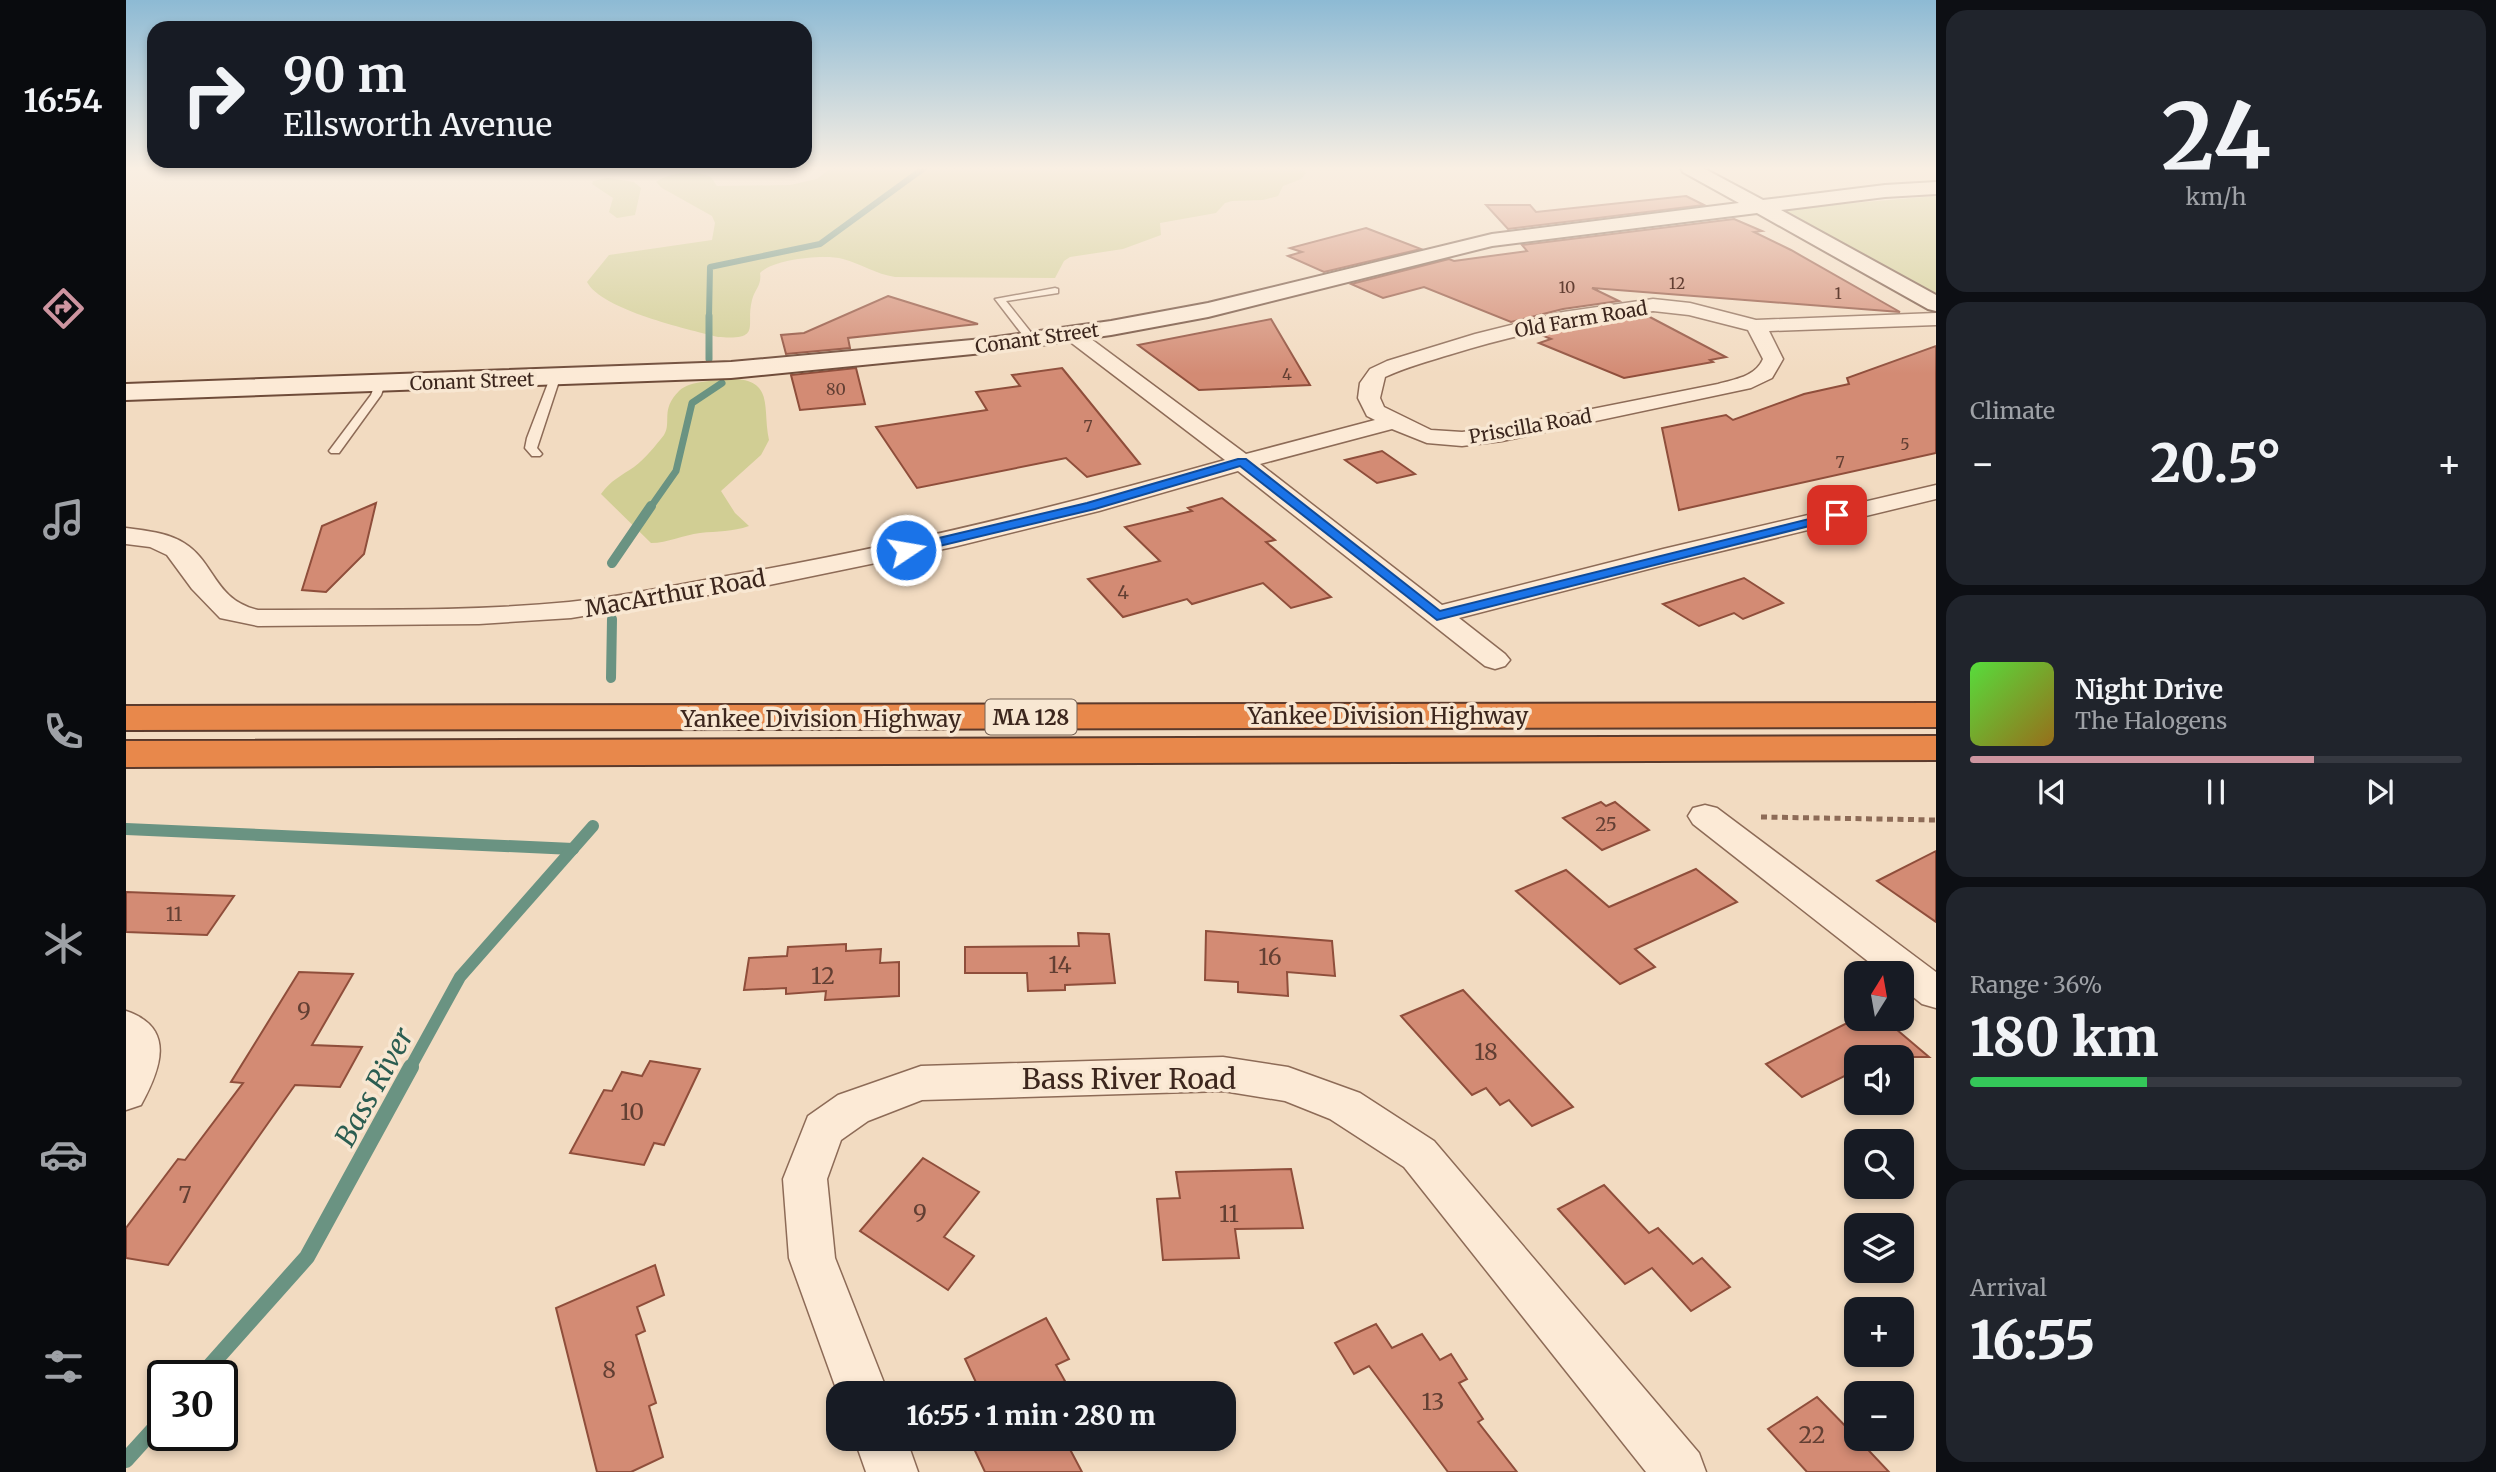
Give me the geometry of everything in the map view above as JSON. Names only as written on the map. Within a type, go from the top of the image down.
[{"type":"highway","name":"Yankee Division Highway","points":[[126,719],[1936,715]]},
{"type":"highway","name":"Yankee Division Highway","points":[[126,754],[1936,748]]},
{"type":"main road","name":"Conant Street","points":[[126,392],[731,370],[1032,340],[1208,310],[1492,240],[1518,237]]},
{"type":"main road","points":[[1815,237],[1936,304]]},
{"type":"street","name":"Old Farm Road","points":[[1394,422],[1375,411],[1370,398],[1371,383],[1377,373],[1394,365],[1482,338],[1563,318],[1653,305],[1690,309],[1756,326],[1936,318]]},
{"type":"street","name":"Priscilla Road","points":[[1394,422],[1427,436],[1462,439],[1502,434],[1752,381],[1765,376],[1773,359],[1756,326]]},
{"type":"street","points":[[1072,334],[1242,462],[1495,660]]},
{"type":"street","points":[[1242,462],[1394,422]]},
{"type":"street","name":"MacArthur Road","points":[[126,536],[156,540],[176,549],[202,583],[230,612],[258,618],[326,620],[545,612],[629,601],[894,552],[1090,506],[1242,462]]},
{"type":"street","points":[[1437,615],[1663,557],[1936,492]]},
{"type":"street","points":[[1704,816],[1936,993]]},
{"type":"street","points":[[126,1027],[141,1047],[138,1073],[126,1093]]},
{"type":"street","name":"Bass River Road","points":[[858,1381],[812,1258],[805,1179],[823,1129],[853,1108],[921,1083],[1223,1073],[1288,1084],[1345,1106],[1419,1154],[1680,1472]]},
{"type":"street","points":[[885,1451],[892,1472]]},
{"type":"lane","points":[[1032,340],[1000,299],[1055,291]]},
{"type":"lane","points":[[536,454],[531,448],[533,438],[555,378]]},
{"type":"lane","points":[[335,451],[376,395],[380,384]]},
{"type":"path","points":[[1704,816],[1936,820]]},
{"type":"shaded area","points":[[713,237],[1156,237],[1123,249],[1070,257],[1064,261],[1055,278],[895,277],[843,259],[812,258],[787,261],[760,273],[750,309],[749,330],[747,334],[732,337],[718,337],[627,310],[596,292],[587,282],[609,255],[712,240]]},
{"type":"shaded area","points":[[1833,237],[1936,237],[1936,293]]},
{"type":"shaded area","points":[[731,379],[755,384],[761,390],[766,407],[769,440],[761,455],[721,491],[735,513],[749,526],[651,543],[601,494],[612,482],[642,460],[664,435],[670,404],[679,391],[696,383]]},
{"type":"building","points":[[1333,237],[1389,237],[1421,249],[1324,272],[1288,256],[1302,252],[1290,248]]},
{"type":"building","points":[[1590,237],[1764,237],[1900,312],[1592,288],[1619,301],[1563,309],[1511,322],[1424,287],[1383,298],[1351,284],[1449,259],[1454,261],[1527,251],[1522,245]]},
{"type":"building","points":[[888,296],[978,324],[848,338],[850,348],[786,354],[781,335],[804,333]]},
{"type":"building","points":[[1646,315],[1726,357],[1710,360],[1713,362],[1624,378],[1539,343],[1551,339],[1539,334]]},
{"type":"building","points":[[1271,319],[1310,385],[1199,390],[1138,345]]},
{"type":"building","points":[[1936,346],[1936,453],[1679,510],[1662,428],[1726,415],[1733,420],[1804,394],[1849,384],[1847,378]]},
{"type":"building","points":[[856,368],[865,404],[800,410],[791,375]]},
{"type":"building","points":[[1062,368],[1140,464],[1087,477],[1066,458],[917,488],[876,427],[987,410],[976,392],[1020,386],[1012,375]]},
{"type":"building","points":[[1382,451],[1415,474],[1377,483],[1345,460]]},
{"type":"building","points":[[1222,498],[1275,540],[1266,542],[1331,597],[1291,608],[1263,583],[1192,604],[1187,599],[1123,617],[1088,579],[1160,561],[1125,527],[1192,511],[1188,508]]},
{"type":"building","points":[[376,503],[364,554],[326,592],[302,590],[322,526]]},
{"type":"building","points":[[1744,578],[1783,603],[1743,619],[1734,613],[1699,626],[1663,604]]},
{"type":"building","points":[[1601,802],[1606,806],[1615,802],[1649,830],[1602,850],[1563,818]]},
{"type":"building","points":[[1936,851],[1936,922],[1877,881]]},
{"type":"building","points":[[1696,869],[1737,902],[1635,949],[1655,967],[1620,984],[1516,891],[1566,870],[1609,907]]},
{"type":"building","points":[[126,892],[234,896],[207,935],[126,932]]},
{"type":"building","points":[[1206,931],[1332,941],[1335,976],[1287,972],[1288,996],[1238,992],[1238,982],[1205,980]]},
{"type":"building","points":[[1078,933],[1109,934],[1115,983],[1065,985],[1065,990],[1028,991],[1027,973],[965,973],[965,947],[1079,946]]},
{"type":"building","points":[[846,944],[846,951],[881,949],[880,963],[899,962],[899,996],[825,1000],[826,991],[786,994],[786,988],[744,990],[749,958],[787,956],[788,947]]},
{"type":"building","points":[[299,972],[353,974],[312,1045],[362,1047],[340,1087],[295,1085],[168,1265],[126,1258],[126,1228],[178,1159],[185,1160],[243,1083],[231,1082]]},
{"type":"building","points":[[1463,990],[1573,1107],[1532,1126],[1509,1100],[1500,1105],[1486,1088],[1472,1095],[1401,1016]]},
{"type":"building","points":[[1844,1025],[1844,1031],[1898,1031],[1929,1057],[1914,1057],[1914,1045],[1844,1045],[1844,1076],[1802,1097],[1766,1064]]},
{"type":"building","points":[[650,1061],[700,1069],[664,1145],[654,1143],[644,1165],[570,1153],[604,1090],[612,1091],[622,1072],[642,1076]]},
{"type":"building","points":[[923,1158],[979,1192],[944,1237],[974,1256],[948,1290],[860,1231]]},
{"type":"building","points":[[1291,1169],[1303,1228],[1235,1229],[1239,1258],[1163,1260],[1157,1199],[1180,1198],[1176,1172]]},
{"type":"building","points":[[1604,1185],[1649,1233],[1658,1228],[1693,1264],[1702,1258],[1730,1287],[1691,1311],[1652,1268],[1625,1284],[1558,1209]]},
{"type":"building","points":[[655,1265],[664,1295],[637,1307],[645,1331],[636,1335],[656,1403],[649,1406],[663,1457],[631,1472],[597,1472],[556,1308]]},
{"type":"building","points":[[1046,1318],[1069,1359],[1056,1365],[1065,1381],[975,1381],[965,1359]]},
{"type":"building","points":[[1376,1324],[1392,1348],[1422,1334],[1440,1360],[1451,1354],[1467,1379],[1459,1383],[1483,1419],[1478,1422],[1517,1472],[1448,1472],[1369,1366],[1354,1374],[1335,1343]]},
{"type":"building","points":[[1817,1397],[1844,1425],[1844,1451],[1869,1451],[1889,1472],[1807,1472],[1768,1429]]},
{"type":"building","points":[[975,1451],[1071,1451],[1082,1472],[985,1472]]},
{"type":"waterway","name":"Bass River","points":[[709,317],[710,267],[820,244],[830,237]]},
{"type":"waterway","name":"Bass River","points":[[709,317],[709,359]]},
{"type":"waterway","name":"Bass River","points":[[650,508],[676,471],[692,403],[722,383]]},
{"type":"waterway","name":"Bass River","points":[[612,563],[651,506]]},
{"type":"waterway","name":"Bass River","points":[[611,678],[612,619]]},
{"type":"waterway","name":"Bass River","points":[[573,849],[593,826]]},
{"type":"waterway","points":[[126,829],[573,849]]},
{"type":"waterway","name":"Bass River","points":[[410,1068],[460,977],[573,849]]},
{"type":"waterway","name":"Bass River","points":[[215,1360],[307,1257],[411,1067]]},
{"type":"waterway","name":"Bass River","points":[[126,1460],[147,1437]]},
{"type":"route","points":[[906,550],[1090,506],[1242,462],[1437,615],[1837,515]]}]
